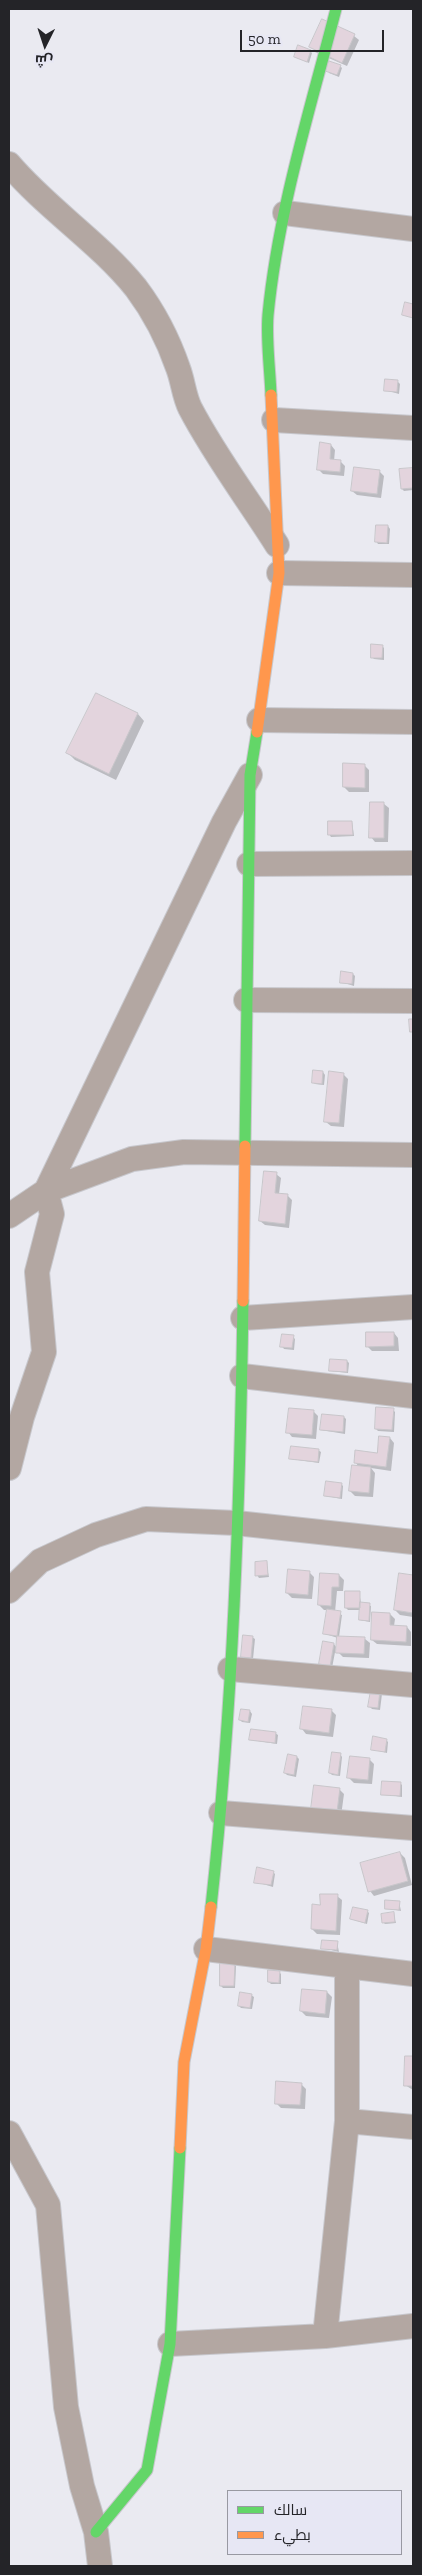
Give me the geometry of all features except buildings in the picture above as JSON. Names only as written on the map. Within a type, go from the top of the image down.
[{"type":"street","points":[[96,2532],[147,2470],[170,2344],[184,2062],[206,1949],[221,1813],[230,1669],[242,1376],[250,775],[273,627],[279,573],[274,491],[274,420],[268,317],[272,280],[285,213],[336,9]]},
{"type":"street","points":[[9,164],[42,199],[105,255],[136,288],[163,330],[178,369],[189,406],[218,456],[277,546]]},
{"type":"street","points":[[285,213],[413,230]]},
{"type":"street","points":[[274,420],[413,428]]},
{"type":"street","points":[[279,573],[413,575]]},
{"type":"street","points":[[259,720],[413,722]]},
{"type":"street","points":[[9,1468],[22,1417],[44,1352],[37,1272],[52,1214],[46,1191],[224,822],[250,775]]},
{"type":"street","points":[[249,864],[413,862]]},
{"type":"street","points":[[246,1000],[413,1001]]},
{"type":"street","points":[[9,1216],[46,1191],[132,1158],[184,1152],[413,1155]]},
{"type":"street","points":[[243,1318],[413,1307]]},
{"type":"street","points":[[242,1376],[413,1396]]},
{"type":"street","points":[[9,1591],[40,1561],[96,1535],[146,1519],[236,1523],[413,1542]]},
{"type":"street","points":[[230,1669],[413,1685]]},
{"type":"street","points":[[221,1813],[413,1828]]},
{"type":"street","points":[[206,1949],[413,1974]]},
{"type":"street","points":[[325,2336],[347,2121],[347,1966]]},
{"type":"street","points":[[347,2121],[413,2127]]},
{"type":"street","points":[[9,2133],[48,2205],[66,2407],[82,2486],[96,2532],[100,2566]]},
{"type":"street","points":[[170,2344],[325,2336],[413,2326]]},
{"type":"traffic: fast","points":[[271,395],[268,315],[279,238],[296,161],[336,9]]},
{"type":"traffic: fast","points":[[245,1146],[250,775],[257,732]]},
{"type":"traffic: fast","points":[[211,1907],[219,1832],[230,1680],[240,1453],[243,1301]]},
{"type":"traffic: fast","points":[[96,2532],[147,2470],[170,2344],[180,2148]]},
{"type":"traffic: slow","points":[[257,732],[279,573],[271,395]]},
{"type":"traffic: slow","points":[[243,1301],[245,1146]]},
{"type":"traffic: slow","points":[[180,2148],[184,2062],[206,1949],[211,1907]]}]
